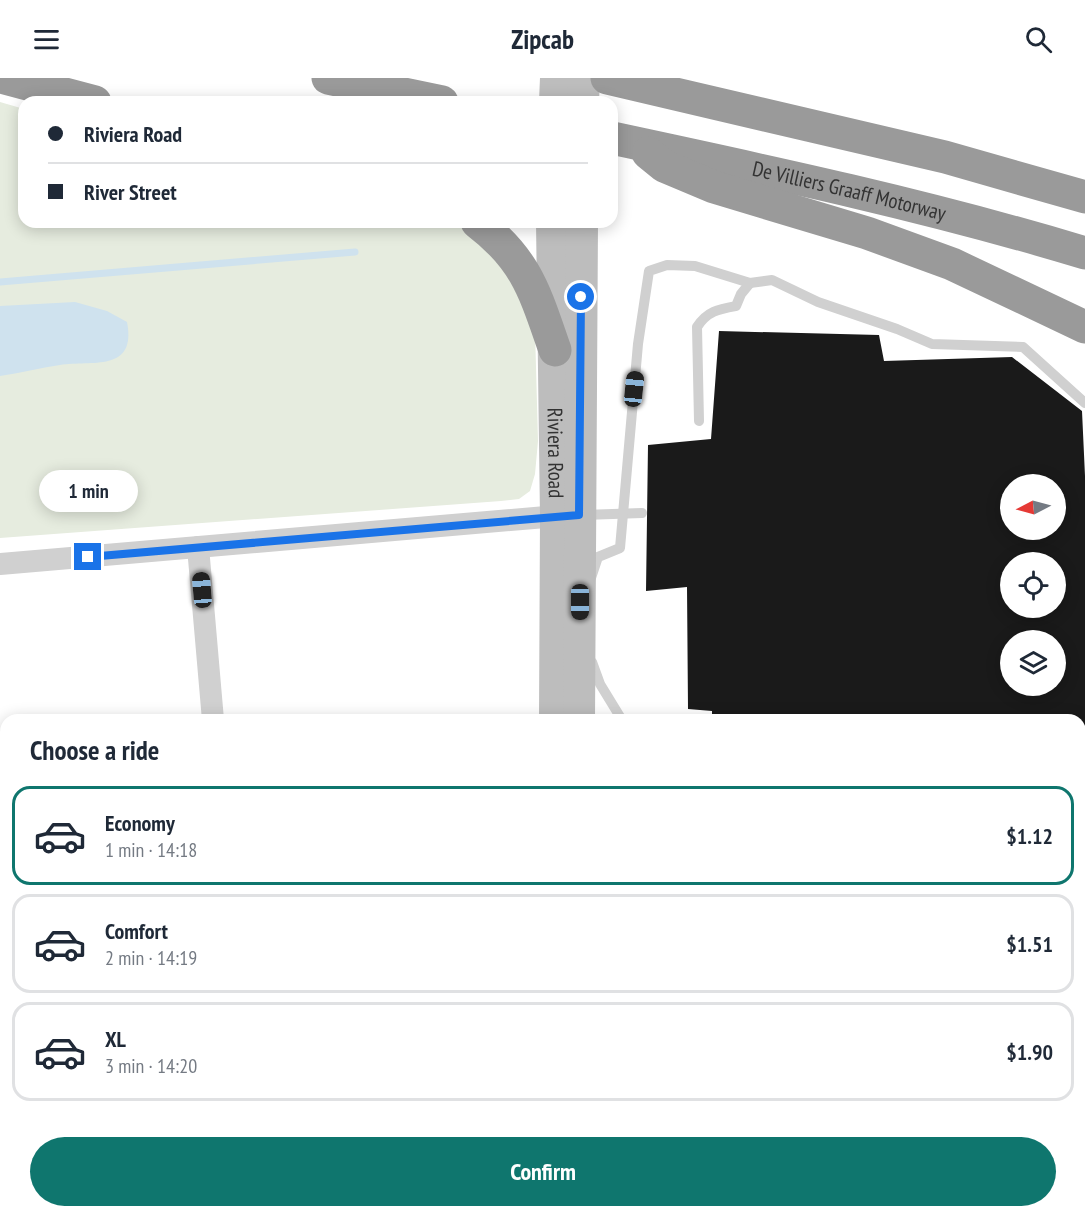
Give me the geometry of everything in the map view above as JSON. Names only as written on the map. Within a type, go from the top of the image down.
[{"type":"highway","points":[[5,78],[73,96]]},
{"type":"highway","points":[[328,78],[414,96]]},
{"type":"highway","points":[[607,78],[945,157],[1085,197]]},
{"type":"highway","points":[[626,141],[664,166],[689,178],[867,233],[952,264],[1085,327]]},
{"type":"highway","name":"De Villiers Graaff Motorway","points":[[626,141],[911,205],[1085,253]]},
{"type":"highway","points":[[484,228],[509,249],[519,264],[535,296],[555,350]]},
{"type":"main road","points":[[555,96],[556,78]]},
{"type":"main road","points":[[583,96],[584,78]]},
{"type":"main road","name":"Riviera Road","points":[[552,228],[555,350],[568,515],[586,666],[580,714]]},
{"type":"main road","name":"Riviera Road","points":[[555,714],[568,515],[582,228]]},
{"type":"street","points":[[0,564],[568,515]]},
{"type":"street","points":[[198,547],[212,714]]},
{"type":"lane","points":[[618,714],[586,666],[586,624],[589,584],[598,557],[620,548],[637,355],[649,271],[667,266],[695,266],[750,283],[772,280],[818,302],[897,329],[932,344],[1023,347],[1085,403]]},
{"type":"lane","points":[[699,421],[697,327],[703,316],[717,309],[736,306],[741,294],[750,283]]},
{"type":"lane","points":[[568,515],[642,513]]},
{"type":"shaded area","points":[[0,102],[18,107],[18,228],[469,228],[502,257],[535,330],[538,441],[535,474],[530,491],[519,499],[0,538]]},
{"type":"water","points":[[75,302],[107,311],[127,322],[128,338],[125,350],[118,357],[97,363],[60,365],[0,376],[0,306]]},
{"type":"building","points":[[719,331],[879,335],[884,361],[1012,357],[1082,411],[1085,476],[1085,714],[712,714],[712,711],[688,709],[687,587],[646,591],[648,445],[711,439]]},
{"type":"waterway","points":[[0,282],[355,252]]},
{"type":"route","points":[[88,557],[579,515],[581,297]]}]
